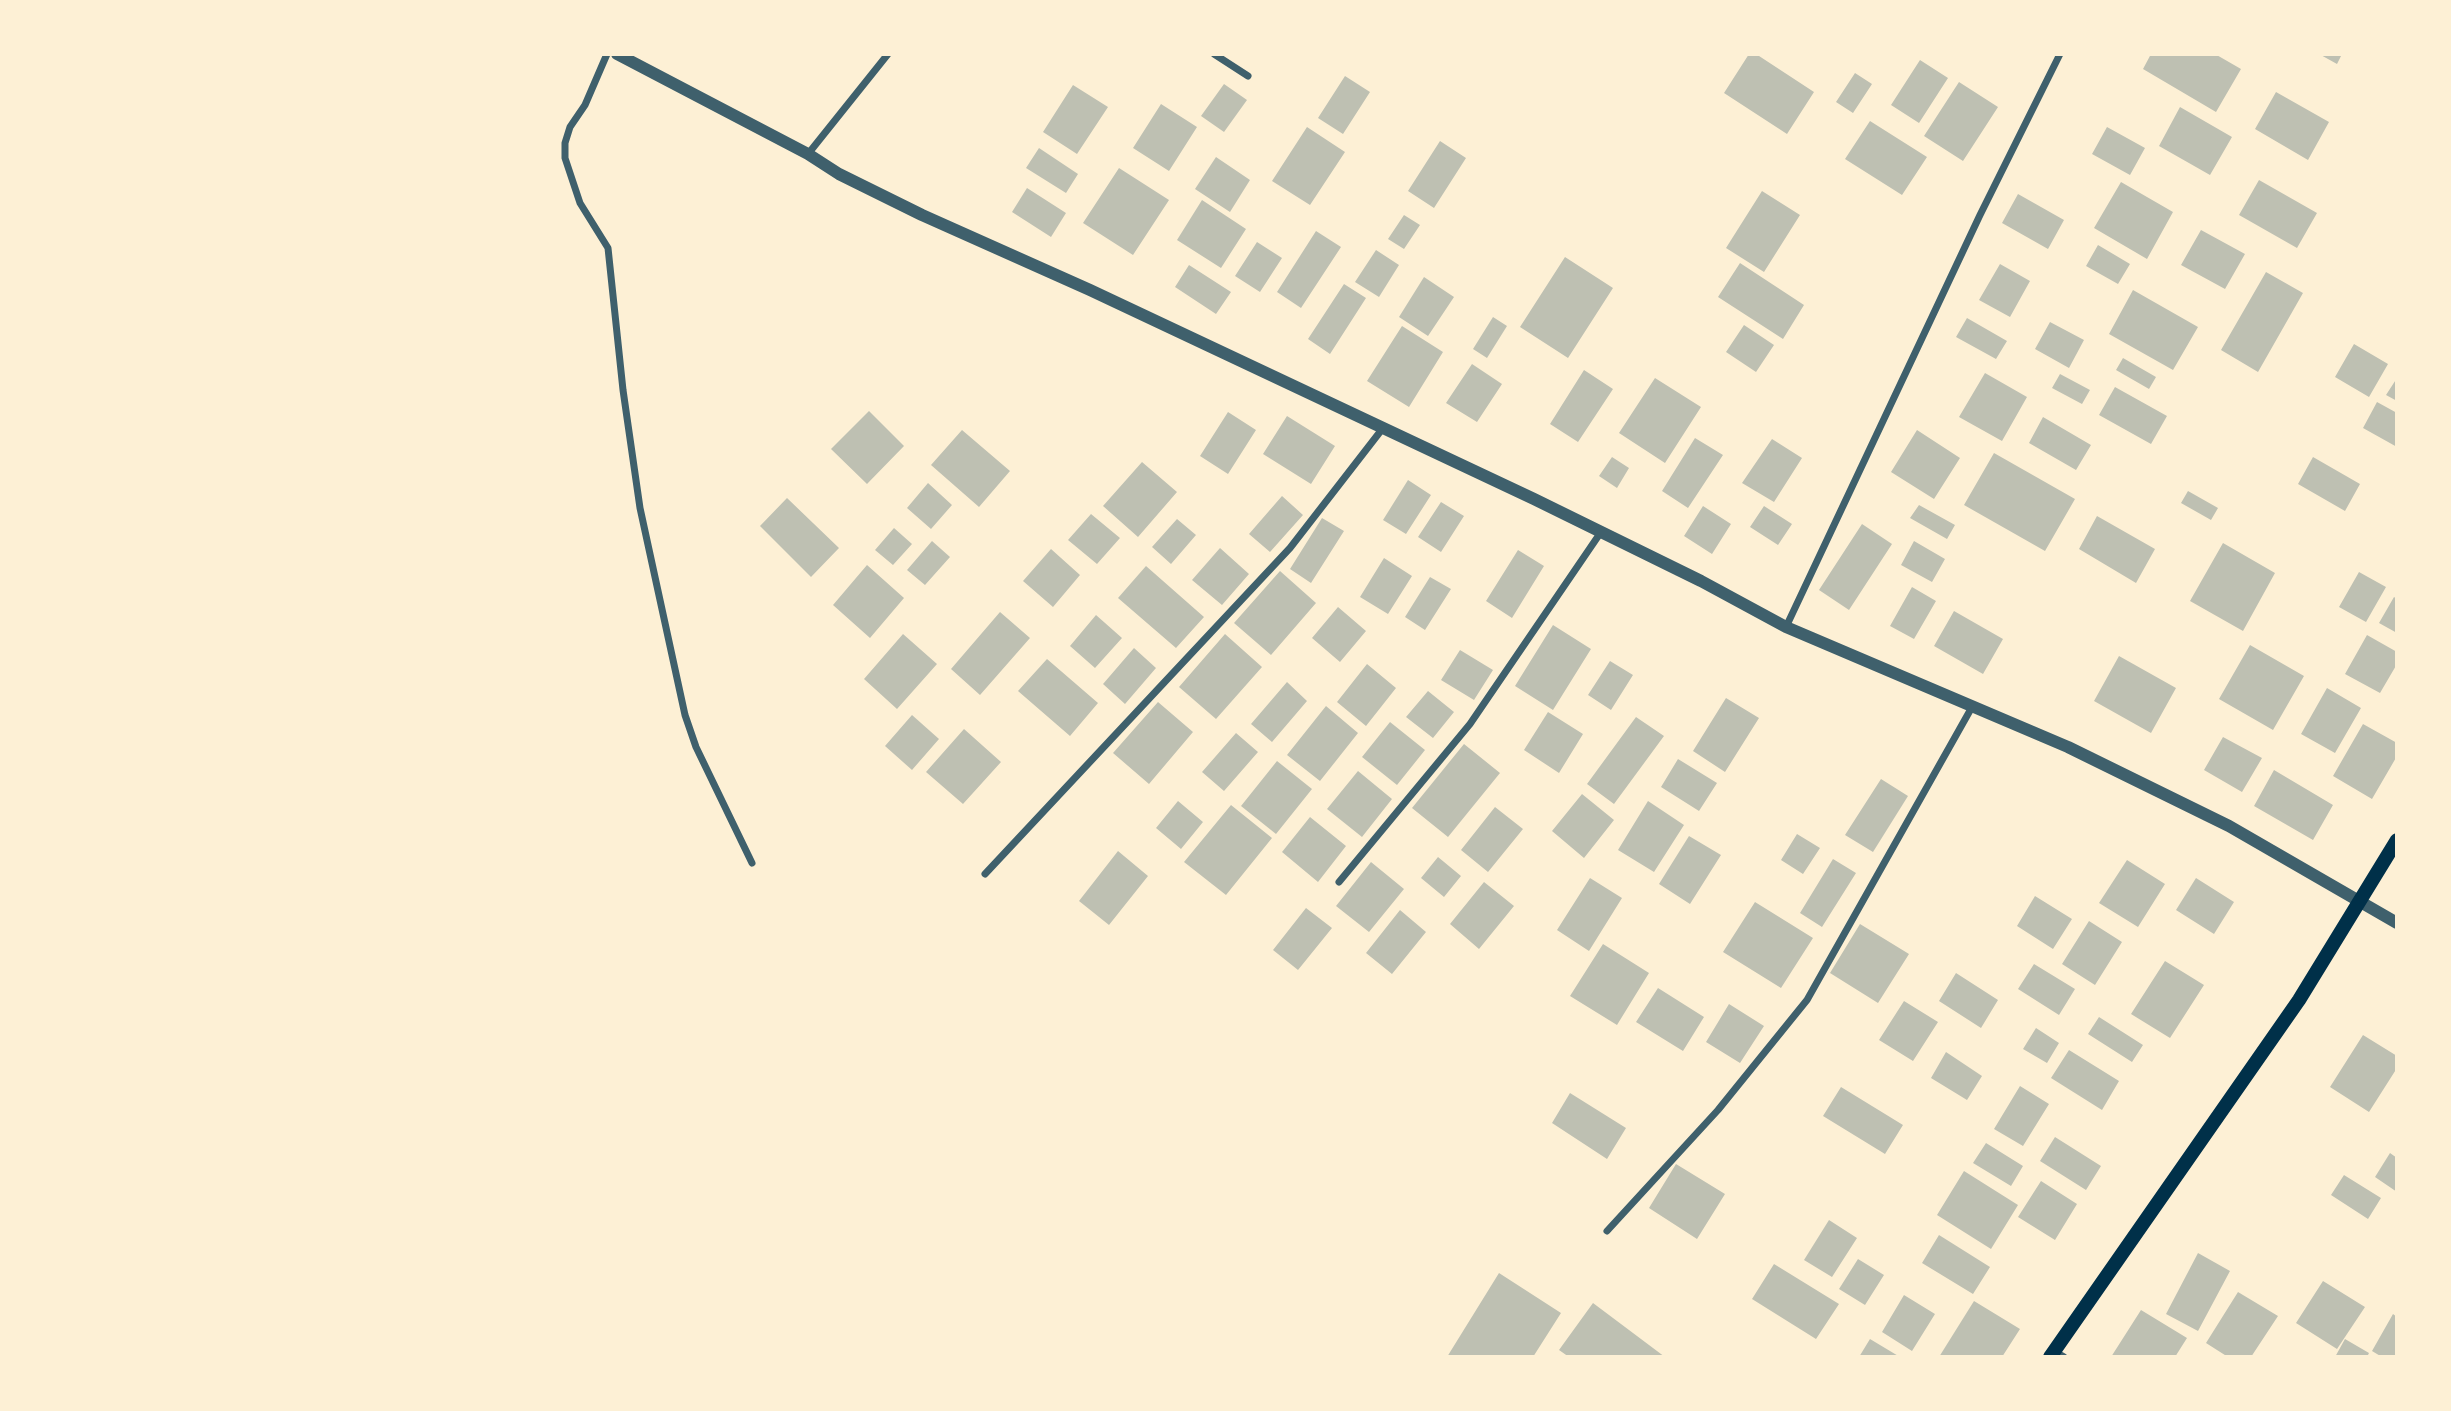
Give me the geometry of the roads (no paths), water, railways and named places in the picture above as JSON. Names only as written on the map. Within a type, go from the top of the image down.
[{"type":"main road","points":[[2056,1355],[2299,1000],[2397,840]]},
{"type":"street","points":[[607,54],[585,105],[570,127],[565,143],[565,158],[580,203],[608,248],[623,390],[640,508],[685,715],[695,747],[752,863]]},
{"type":"street","points":[[617,54],[808,154],[839,174],[922,215],[1090,290],[1383,428],[1601,532],[1786,627],[2068,747],[2229,826],[2397,923]]},
{"type":"street","points":[[808,154],[888,54]]},
{"type":"street","points":[[1213,54],[1248,76]]},
{"type":"street","points":[[1786,627],[1980,215],[2060,54]]},
{"type":"street","points":[[985,874],[1290,548],[1383,428]]},
{"type":"street","points":[[1339,882],[1470,724],[1601,532]]},
{"type":"street","points":[[1607,1231],[1718,1110],[1807,1000],[1972,707]]}]
